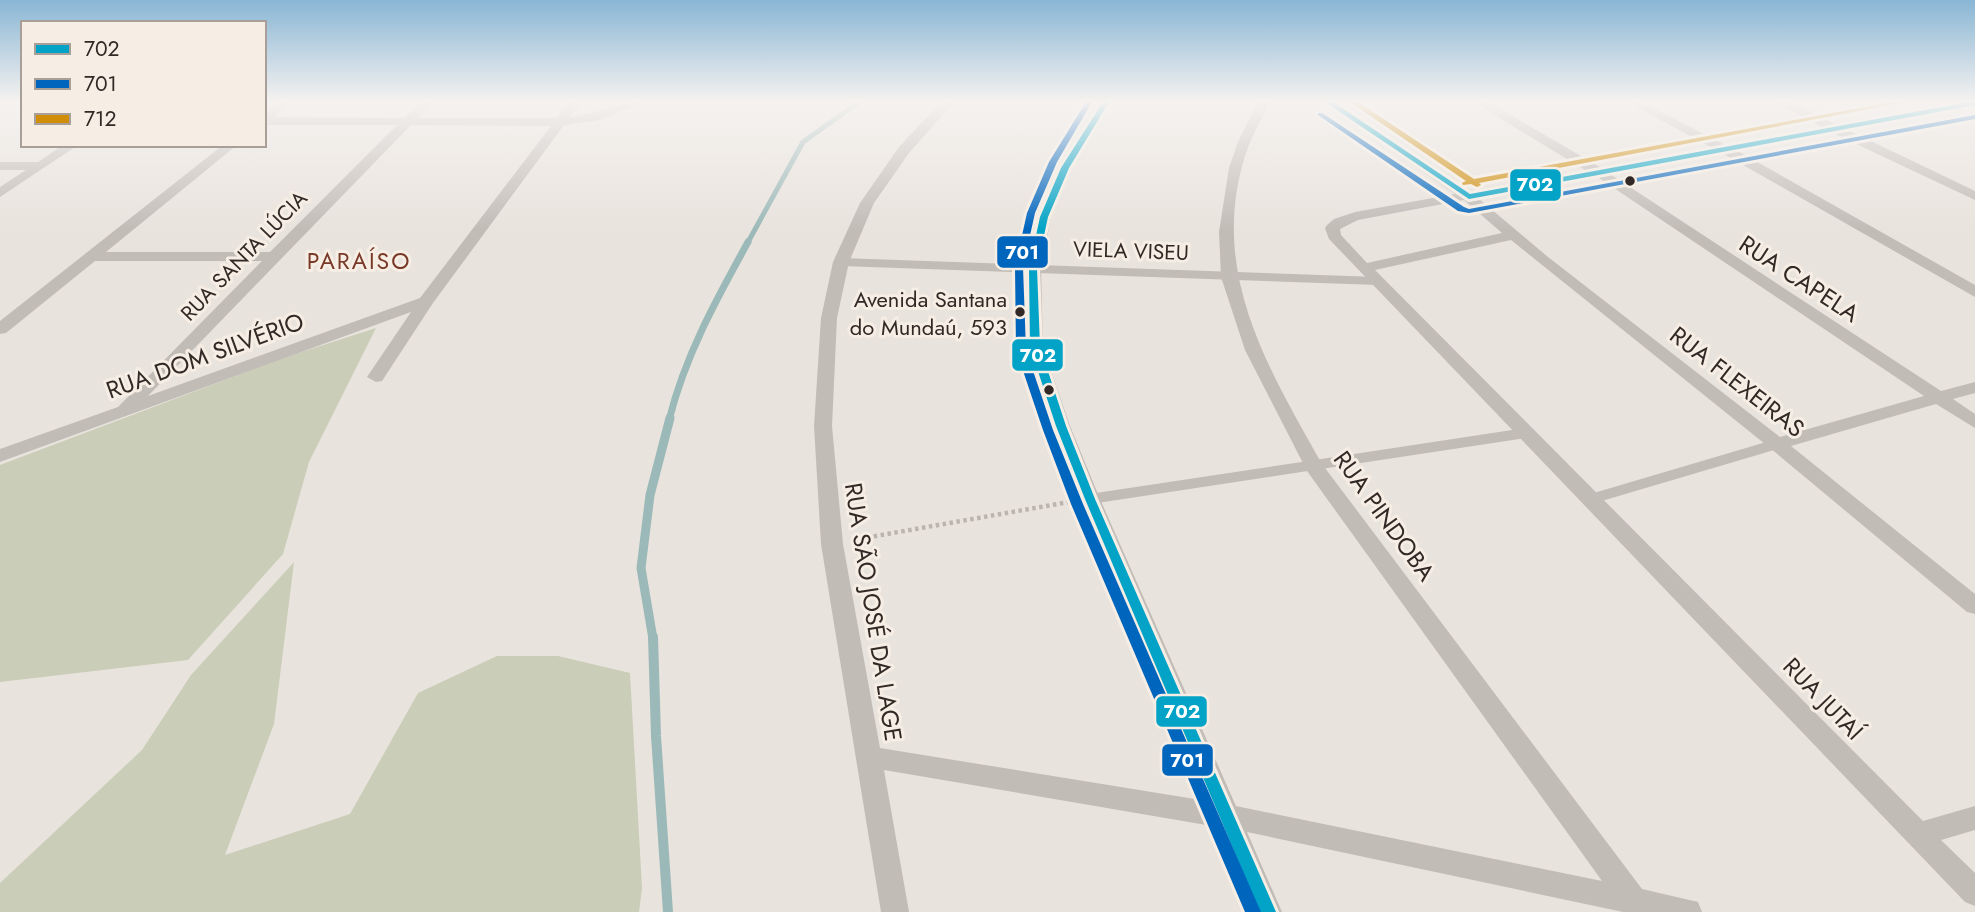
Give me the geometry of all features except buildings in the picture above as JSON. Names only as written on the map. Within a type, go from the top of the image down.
[{"type":"street","name":"RUA SANTA LÚCIA","points":[[122,411],[383,145]]},
{"type":"street","points":[[376,377],[426,301],[543,145]]},
{"type":"street","name":"RUA SÃO JOSÉ DA LAGE","points":[[895,912],[832,544],[825,486],[823,426],[829,318],[841,262],[867,203],[909,145]]},
{"type":"street","points":[[1079,145],[1044,217],[1033,268],[1035,347],[1061,426],[1090,499],[1268,912]]},
{"type":"street","name":"RUA PINDOBA","points":[[1244,145],[1239,155],[1227,216],[1228,275],[1238,309],[1277,399],[1314,467],[1637,906]]},
{"type":"street","name":"RUA FLEXEIRAS","points":[[1391,145],[1469,197],[1975,606]]},
{"type":"street","name":"RUA CAPELA","points":[[1552,145],[1600,173],[1975,422]]},
{"type":"street","points":[[1715,145],[1975,292]]},
{"type":"street","name":"RUA JUTAÍ","points":[[1752,145],[1355,216],[1332,228],[1334,236],[1371,275],[1975,893]]},
{"type":"street","points":[[1872,145],[1975,196]]},
{"type":"street","points":[[0,193],[69,147]]},
{"type":"street","points":[[3,324],[229,147]]},
{"type":"street","points":[[0,166],[42,166]]},
{"type":"street","name":"VIELA VISEU","points":[[1371,275],[1513,235]]},
{"type":"street","points":[[91,256],[271,257]]},
{"type":"street","name":"RUA DOM SILVÉRIO","points":[[0,456],[426,301]]},
{"type":"street","points":[[1777,444],[1975,387]]},
{"type":"street","points":[[869,757],[1226,816],[1637,906],[1688,912]]},
{"type":"street","points":[[1919,834],[1975,818]]},
{"type":"lane","name":"VIELA VISEU","points":[[841,262],[1228,275],[1371,275]]},
{"type":"lane","points":[[1090,499],[1526,433]]},
{"type":"lane","points":[[1591,499],[1777,444]]},
{"type":"path","points":[[832,544],[1090,499]]},
{"type":"green space","points":[[376,328],[309,462],[283,554],[188,660],[0,682],[0,465],[286,357]]},
{"type":"green space","points":[[294,562],[274,724],[225,855],[350,814],[418,693],[497,656],[558,656],[630,673],[642,888],[639,912],[0,912],[0,883],[142,750],[191,675]]},
{"type":"waterway","points":[[747,244],[802,145]]},
{"type":"waterway","points":[[669,420],[693,351],[748,242]]},
{"type":"waterway","points":[[653,639],[641,568],[650,495],[670,418]]},
{"type":"waterway","points":[[653,637],[656,736],[668,912]]},
{"type":"transit line","name":"701","points":[[1063,145],[1031,213],[1019,267],[1021,350],[1077,504],[1253,912]]},
{"type":"transit line","name":"702","points":[[1080,145],[1065,168],[1044,217],[1033,268],[1035,347],[1061,426],[1090,499],[1268,912]]},
{"type":"transit line","name":"701","points":[[1365,145],[1461,209],[1469,211],[1827,145]]},
{"type":"transit line","name":"702","points":[[1391,145],[1469,197],[1751,145]]},
{"type":"transit line","name":"712","points":[[1417,145],[1477,185]]},
{"type":"transit line","name":"712","points":[[1466,183],[1673,145]]},
{"type":"place","name":"Avenida Santana do Mundaú, 593","points":[[1020,312]]},
{"type":"district","name":"PARAÍSO","points":[[359,261]]}]
